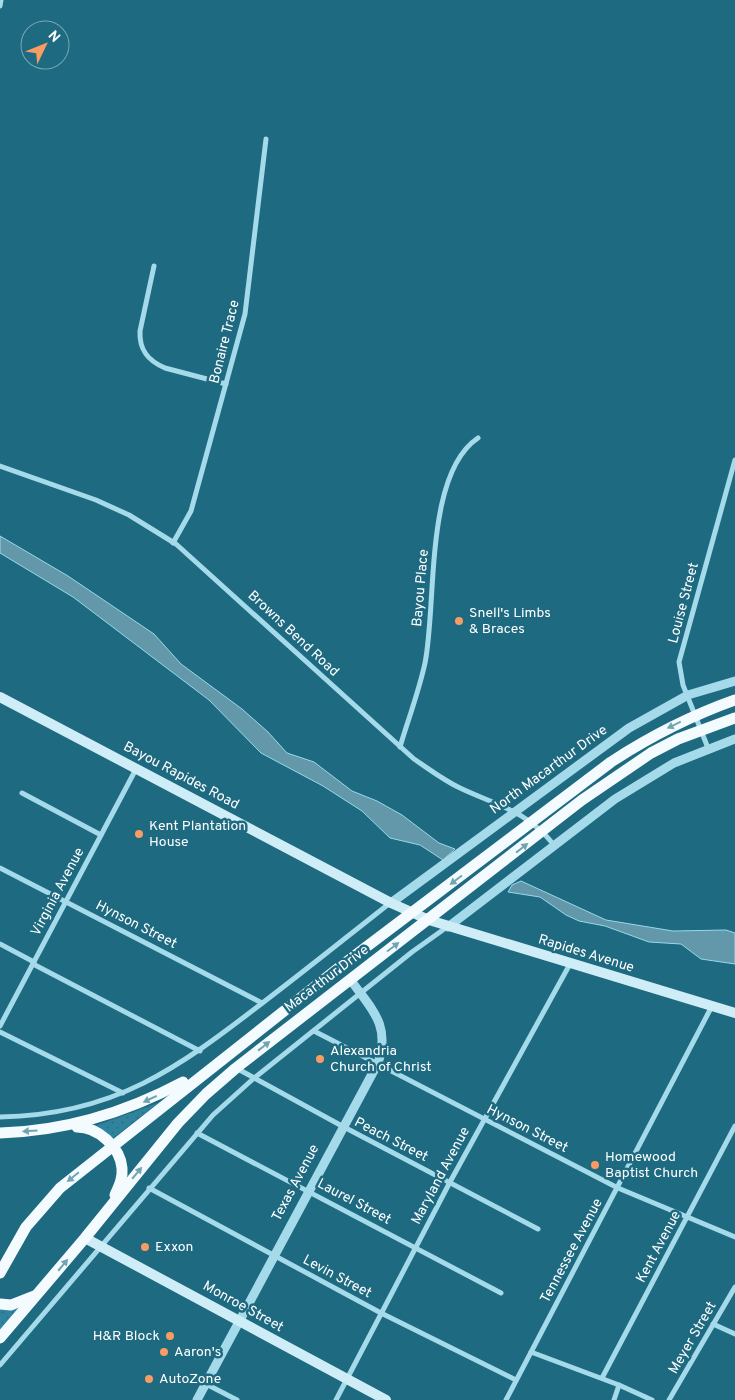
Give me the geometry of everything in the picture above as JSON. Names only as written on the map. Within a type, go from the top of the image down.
[{"type":"highway","name":"Macarthur Drive","points":[[0,1273],[26,1227],[60,1188],[341,966],[611,762],[642,742],[695,714],[735,700]]},
{"type":"highway","name":"Macarthur Drive","points":[[0,1338],[86,1238],[110,1205],[178,1124],[236,1068],[582,800],[651,753],[701,730],[735,718]]},
{"type":"highway","points":[[341,966],[350,979]]},
{"type":"highway","points":[[0,1133],[38,1131],[96,1120],[154,1097],[189,1079],[237,1048]]},
{"type":"highway","points":[[59,1127],[85,1127],[94,1130],[111,1146],[120,1161],[122,1175],[110,1205]]},
{"type":"highway","points":[[0,1304],[11,1305],[41,1292]]},
{"type":"main road","name":"Bayou Rapides Road","points":[[0,697],[391,903],[429,920]]},
{"type":"main road","name":"Rapides Avenue","points":[[429,920],[735,1013]]},
{"type":"main road","name":"Monroe Street","points":[[86,1238],[386,1400]]},
{"type":"street","points":[[0,6],[1,0]]},
{"type":"street","name":"Bonaire Trace","points":[[173,543],[192,511],[245,314],[266,139]]},
{"type":"street","points":[[154,266],[140,340],[147,356],[156,364],[165,368],[226,384]]},
{"type":"street","name":"Bayou Place","points":[[400,747],[425,663],[437,527],[457,460],[469,445],[478,438]]},
{"type":"street","name":"Louise Street","points":[[708,748],[681,677],[679,662],[735,460]]},
{"type":"street","name":"Browns Bend Road","points":[[0,466],[96,500],[129,515],[188,553],[400,747],[430,770],[458,787],[516,811],[543,831],[554,845]]},
{"type":"street","name":"North Macarthur Drive","points":[[391,903],[629,728],[688,696],[735,681]]},
{"type":"street","points":[[0,1365],[197,1133],[213,1115],[253,1079],[614,799],[674,763],[708,748],[735,739]]},
{"type":"street","name":"Virginia Avenue","points":[[0,1026],[137,768]]},
{"type":"street","points":[[22,793],[101,834]]},
{"type":"street","name":"Hynson Street","points":[[0,868],[262,1003]]},
{"type":"street","name":"Macarthur Drive","points":[[0,1117],[67,1109],[123,1093],[154,1079],[200,1051],[391,903]]},
{"type":"street","points":[[0,944],[200,1051]]},
{"type":"street","name":"Maryland Avenue","points":[[336,1400],[450,1182],[570,964]]},
{"type":"street","name":"Texas Avenue","points":[[197,1400],[342,1126],[378,1063],[383,1041],[381,1026],[376,1014],[350,979]]},
{"type":"street","name":"Tennessee Avenue","points":[[506,1400],[712,1006]]},
{"type":"street","name":"Hynson Street","points":[[314,1031],[618,1188],[735,1237]]},
{"type":"street","points":[[0,1032],[123,1093]]},
{"type":"street","name":"Peach Street","points":[[236,1068],[253,1079],[538,1229]]},
{"type":"street","name":"Kent Avenue","points":[[602,1378],[735,1126]]},
{"type":"street","name":"Laurel Street","points":[[197,1133],[501,1293]]},
{"type":"street","points":[[729,1137],[735,1140]]},
{"type":"street","name":"Levin Street","points":[[149,1188],[381,1313],[516,1380]]},
{"type":"street","name":"Meyer Street","points":[[669,1400],[735,1287]]},
{"type":"street","points":[[714,1324],[735,1334]]},
{"type":"street","points":[[531,1352],[620,1385],[652,1400]]},
{"type":"street","points":[[206,1384],[237,1400]]},
{"type":"street","points":[[614,1400],[620,1385]]},
{"type":"shaded area","points":[[0,536],[68,576],[154,634],[181,664],[242,709],[268,732],[287,753],[314,762],[352,791],[377,801],[402,815],[439,843],[455,849],[443,860],[420,845],[390,838],[362,811],[323,786],[261,753],[209,700],[73,597],[0,553]]},
{"type":"shaded area","points":[[521,881],[606,920],[673,931],[726,930],[735,933],[735,964],[701,959],[681,944],[649,942],[605,926],[579,921],[566,915],[540,897],[508,892],[512,885]]},
{"type":"shaded area","points":[[158,1103],[113,1138],[95,1126]]},
{"type":"shaded area","points":[[21,1305],[0,1331],[0,1307]]},
{"type":"place","name":"Snell's Limbs & Braces","points":[[459,621]]},
{"type":"place","name":"Kent Plantation House","points":[[139,834]]},
{"type":"place","name":"Alexandria Church of Christ","points":[[320,1059]]},
{"type":"place","name":"Homewood Baptist Church","points":[[595,1165]]},
{"type":"place","name":"Exxon","points":[[145,1247]]},
{"type":"place","name":"H&R Block","points":[[170,1336]]},
{"type":"place","name":"Aaron's","points":[[164,1352]]},
{"type":"place","name":"AutoZone","points":[[149,1379]]}]
